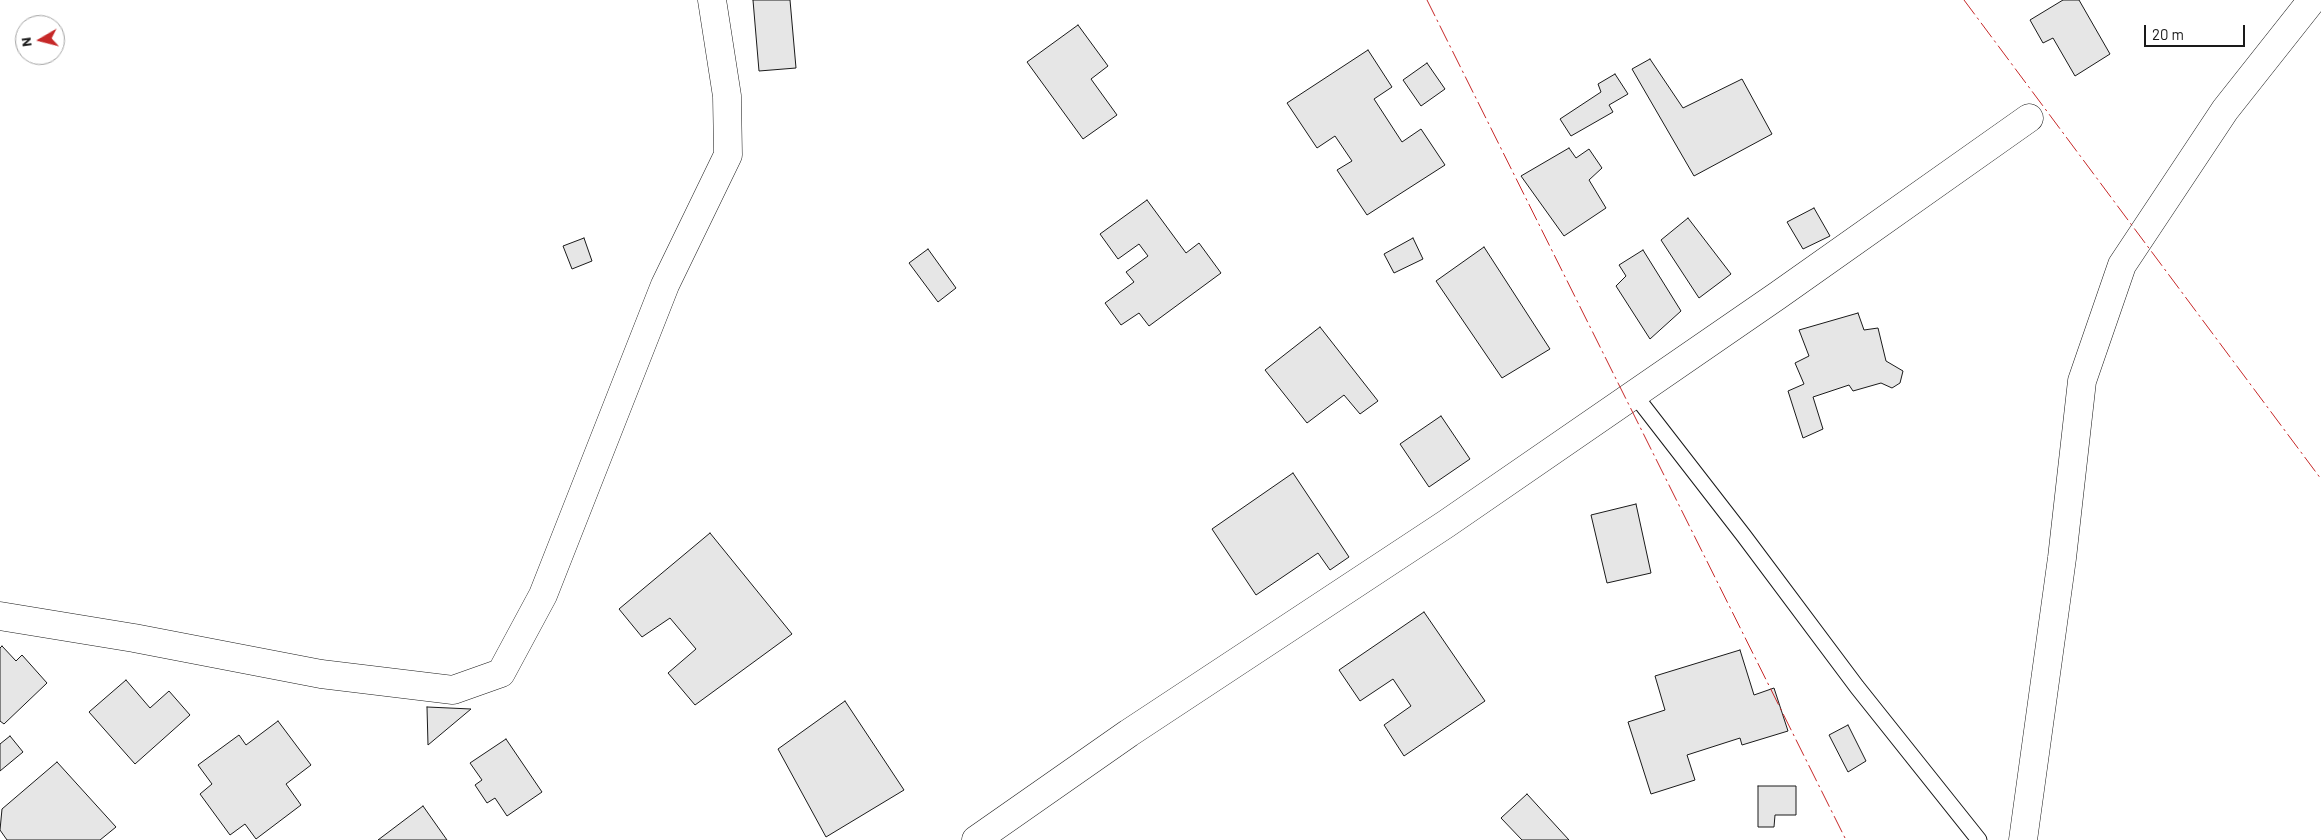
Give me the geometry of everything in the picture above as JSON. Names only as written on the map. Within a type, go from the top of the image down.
[{"type":"street","points":[[0,616],[134,638],[321,674],[453,690],[501,673],[543,595],[665,285],[728,155],[727,96],[712,0]]},
{"type":"street","points":[[2023,840],[2060,577],[2082,381],[2122,265],[2225,110],[2312,0]]},
{"type":"street","points":[[976,840],[1128,733],[1446,524],[2029,118]]},
{"type":"lane","points":[[1634,394],[1744,536],[1856,687],[1979,840]]},
{"type":"building","points":[[753,0],[790,0],[796,68],[759,71]]},
{"type":"building","points":[[2063,0],[2079,0],[2110,54],[2075,76],[2053,38],[2043,43],[2030,20]]},
{"type":"building","points":[[1078,25],[1108,66],[1091,79],[1117,115],[1083,139],[1027,62]]},
{"type":"building","points":[[1368,50],[1392,87],[1374,99],[1402,142],[1421,129],[1445,165],[1367,215],[1337,170],[1352,161],[1335,136],[1317,148],[1287,103]]},
{"type":"building","points":[[1650,59],[1683,108],[1742,79],[1772,134],[1694,176],[1632,69]]},
{"type":"building","points":[[1427,63],[1445,89],[1421,106],[1403,80]]},
{"type":"building","points":[[1615,74],[1628,94],[1609,105],[1613,112],[1571,136],[1560,119],[1601,92],[1598,84]]},
{"type":"building","points":[[1569,148],[1576,158],[1589,149],[1602,168],[1589,180],[1606,208],[1564,236],[1521,176]]},
{"type":"building","points":[[1147,200],[1186,253],[1199,243],[1221,273],[1149,326],[1139,313],[1121,325],[1105,303],[1134,282],[1126,272],[1148,256],[1139,244],[1118,259],[1100,234]]},
{"type":"building","points":[[1814,208],[1830,236],[1803,249],[1787,222]]},
{"type":"building","points":[[1688,218],[1731,274],[1699,298],[1661,240]]},
{"type":"building","points":[[584,238],[592,261],[572,269],[563,246]]},
{"type":"building","points":[[1413,238],[1423,259],[1394,273],[1384,254]]},
{"type":"building","points":[[1484,247],[1550,349],[1502,378],[1436,281]]},
{"type":"building","points":[[928,249],[956,288],[938,302],[909,263]]},
{"type":"building","points":[[1643,250],[1681,311],[1650,339],[1616,286],[1626,276],[1619,265]]},
{"type":"building","points":[[1858,313],[1864,330],[1878,328],[1886,361],[1903,371],[1900,383],[1892,388],[1881,383],[1853,391],[1849,385],[1813,397],[1823,429],[1803,438],[1788,391],[1804,384],[1795,363],[1809,356],[1799,330]]},
{"type":"building","points":[[1320,327],[1378,401],[1360,414],[1344,395],[1307,423],[1265,370]]},
{"type":"building","points":[[1441,416],[1470,459],[1429,487],[1400,444]]},
{"type":"building","points":[[1293,473],[1349,557],[1330,570],[1318,553],[1256,595],[1212,529]]},
{"type":"building","points":[[1636,504],[1651,573],[1607,583],[1591,515]]},
{"type":"building","points":[[710,533],[792,634],[695,705],[668,673],[696,649],[670,618],[642,637],[619,609]]},
{"type":"building","points":[[1424,612],[1485,701],[1404,756],[1384,725],[1411,706],[1393,679],[1360,701],[1339,670]]},
{"type":"building","points":[[2,646],[16,661],[22,655],[47,683],[4,724],[0,721],[0,648]]},
{"type":"building","points":[[1740,650],[1754,695],[1774,688],[1788,731],[1742,745],[1740,738],[1687,755],[1695,780],[1651,794],[1628,722],[1665,710],[1655,676]]},
{"type":"building","points":[[126,680],[150,708],[169,691],[190,715],[135,764],[89,712]]},
{"type":"building","points":[[845,701],[904,790],[826,837],[778,749]]},
{"type":"building","points":[[427,707],[471,709],[428,745]]},
{"type":"building","points":[[278,721],[311,765],[286,784],[301,805],[256,839],[245,824],[230,835],[200,794],[212,784],[198,765],[239,735],[246,745]]},
{"type":"building","points":[[1848,725],[1866,761],[1848,772],[1829,735]]},
{"type":"building","points":[[10,736],[23,752],[0,771],[0,744]]},
{"type":"building","points":[[506,739],[542,792],[507,816],[495,798],[487,803],[475,785],[482,780],[470,763]]},
{"type":"building","points":[[57,762],[116,827],[100,840],[7,840],[0,830],[2,809]]},
{"type":"building","points":[[1758,786],[1796,786],[1796,815],[1775,815],[1774,827],[1758,827]]},
{"type":"building","points":[[1527,794],[1569,840],[1522,840],[1501,818]]},
{"type":"building","points":[[423,806],[447,840],[378,840]]},
{"type":"power","points":[[1427,0],[1846,840]]},
{"type":"power","points":[[1964,0],[2321,479]]}]
